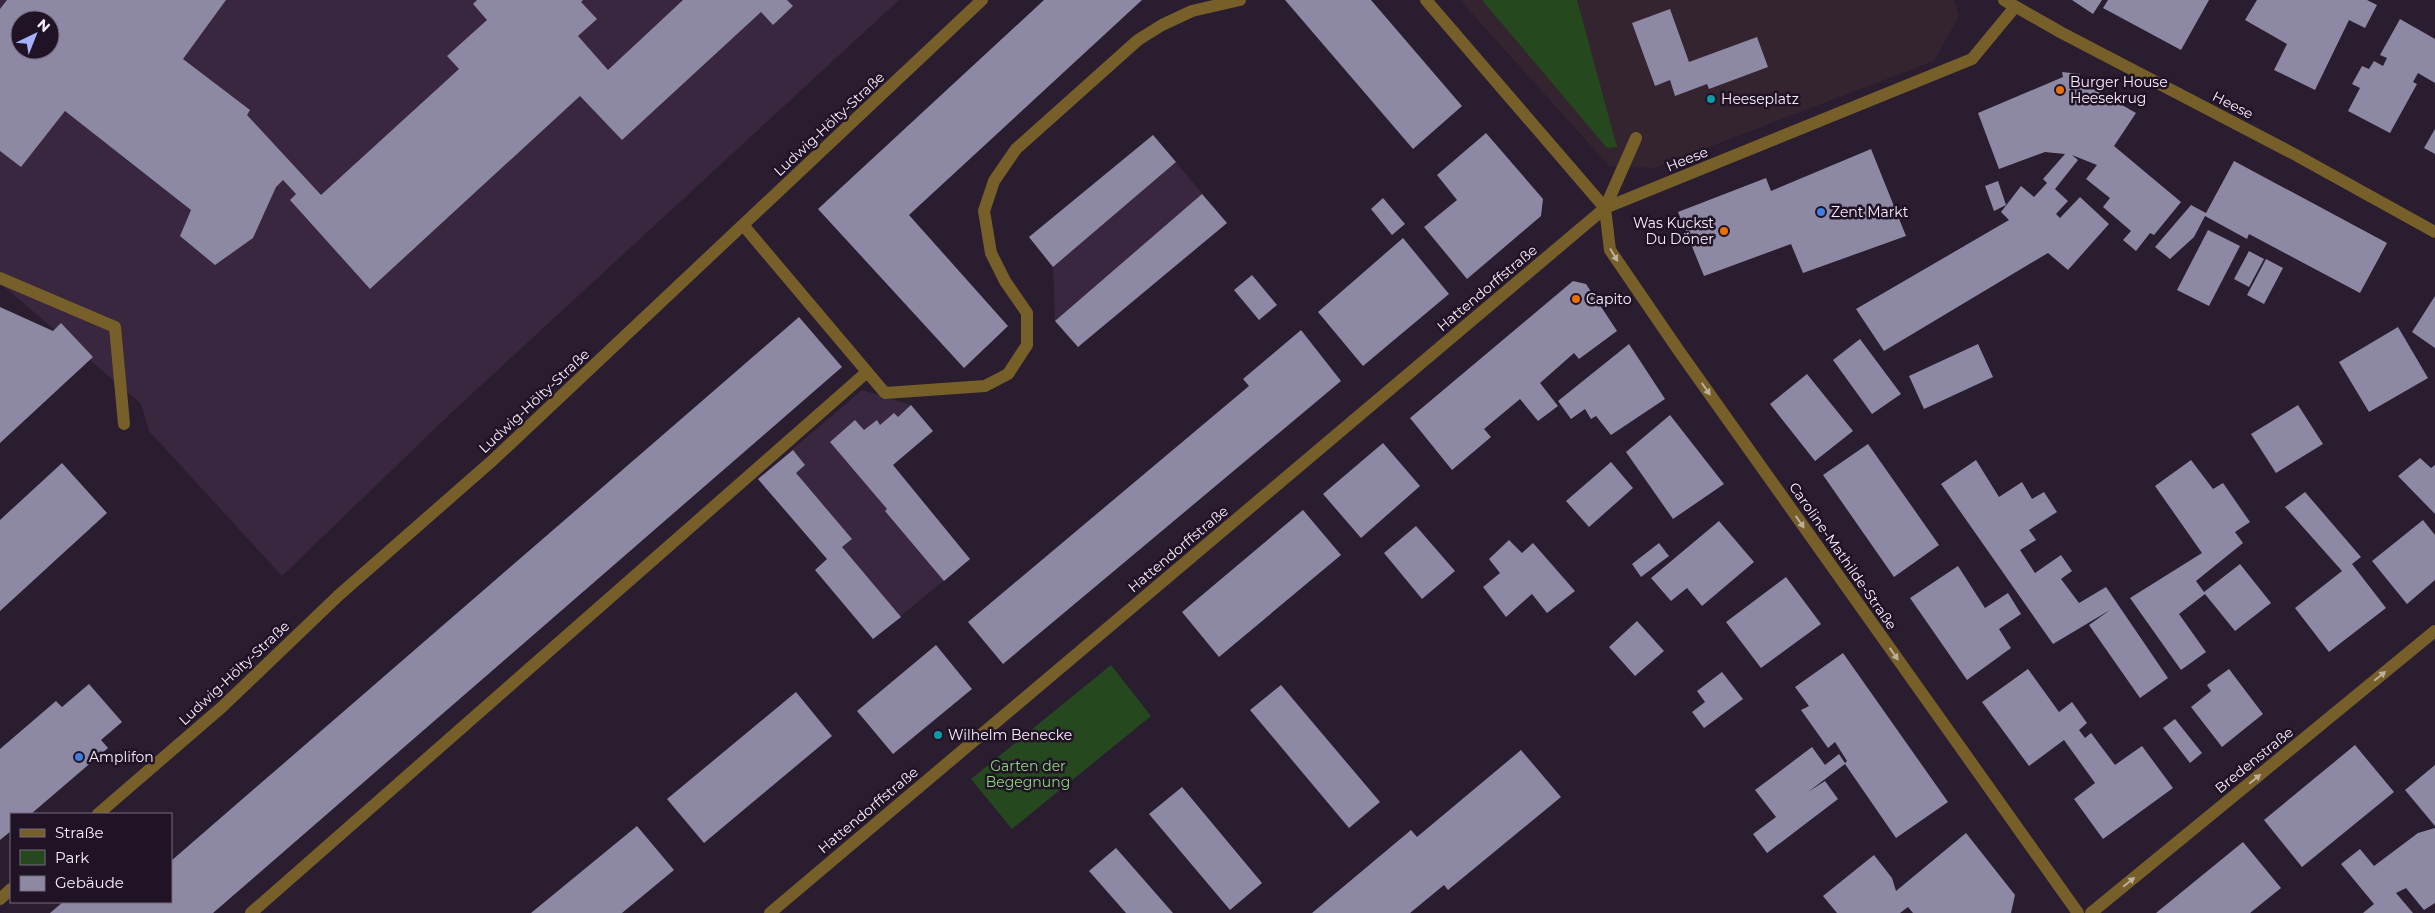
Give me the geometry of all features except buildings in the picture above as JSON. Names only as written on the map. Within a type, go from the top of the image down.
[{"type":"street","name":"Ludwig-Hölty-Straße","points":[[99,813],[222,707],[339,595],[494,460],[982,0]]},
{"type":"street","points":[[743,225],[885,393],[985,386],[1008,374],[1027,345],[1027,313],[1005,281],[991,254],[984,211],[994,181],[1016,149],[1138,40],[1162,24],[1192,11],[1240,0]]},
{"type":"street","points":[[1426,0],[1605,208],[1636,138]]},
{"type":"street","name":"Heese","points":[[2004,0],[2294,154],[2435,232]]},
{"type":"street","name":"Heese","points":[[1605,208],[1972,59],[2015,7]]},
{"type":"street","name":"Hattendorffstraße","points":[[770,913],[1605,208]]},
{"type":"street","name":"Caroline-Mathilde-Straße","points":[[1605,208],[1610,250],[1679,351],[2078,913]]},
{"type":"street","points":[[0,278],[115,327],[124,424]]},
{"type":"street","points":[[250,913],[867,372]]},
{"type":"street","name":"Bredenstraße","points":[[2091,913],[2435,631]]},
{"type":"street","points":[[0,899],[10,890]]},
{"type":"shaded area","points":[[0,0],[899,0],[450,414],[282,576],[149,431],[141,404],[0,283]]},
{"type":"shaded area","name":"Heeseplatz","points":[[1460,0],[1954,0],[1959,16],[1934,61],[1654,168],[1609,166]]},
{"type":"shaded area","points":[[1153,135],[1227,223],[1078,347],[1055,321],[1053,267],[1029,237]]},
{"type":"shaded area","points":[[862,390],[911,405],[893,465],[970,559],[873,639],[815,570],[827,559],[758,479]]},
{"type":"green space","points":[[1482,0],[1577,0],[1617,147],[1607,148]]},
{"type":"green space","name":"Garten der Begegnung","points":[[1111,665],[1151,716],[1012,829],[971,779]]},
{"type":"place","name":"Burger House Heesekrug","points":[[2060,90]]},
{"type":"place","name":"Heeseplatz","points":[[1711,99]]},
{"type":"place","name":"Zent Markt","points":[[1821,212]]},
{"type":"place","name":"Was Kuckst Du Döner","points":[[1724,231]]},
{"type":"place","name":"Capito","points":[[1576,299]]},
{"type":"place","name":"Wilhelm Benecke","points":[[938,735]]},
{"type":"place","name":"Amplifon","points":[[79,757]]}]
